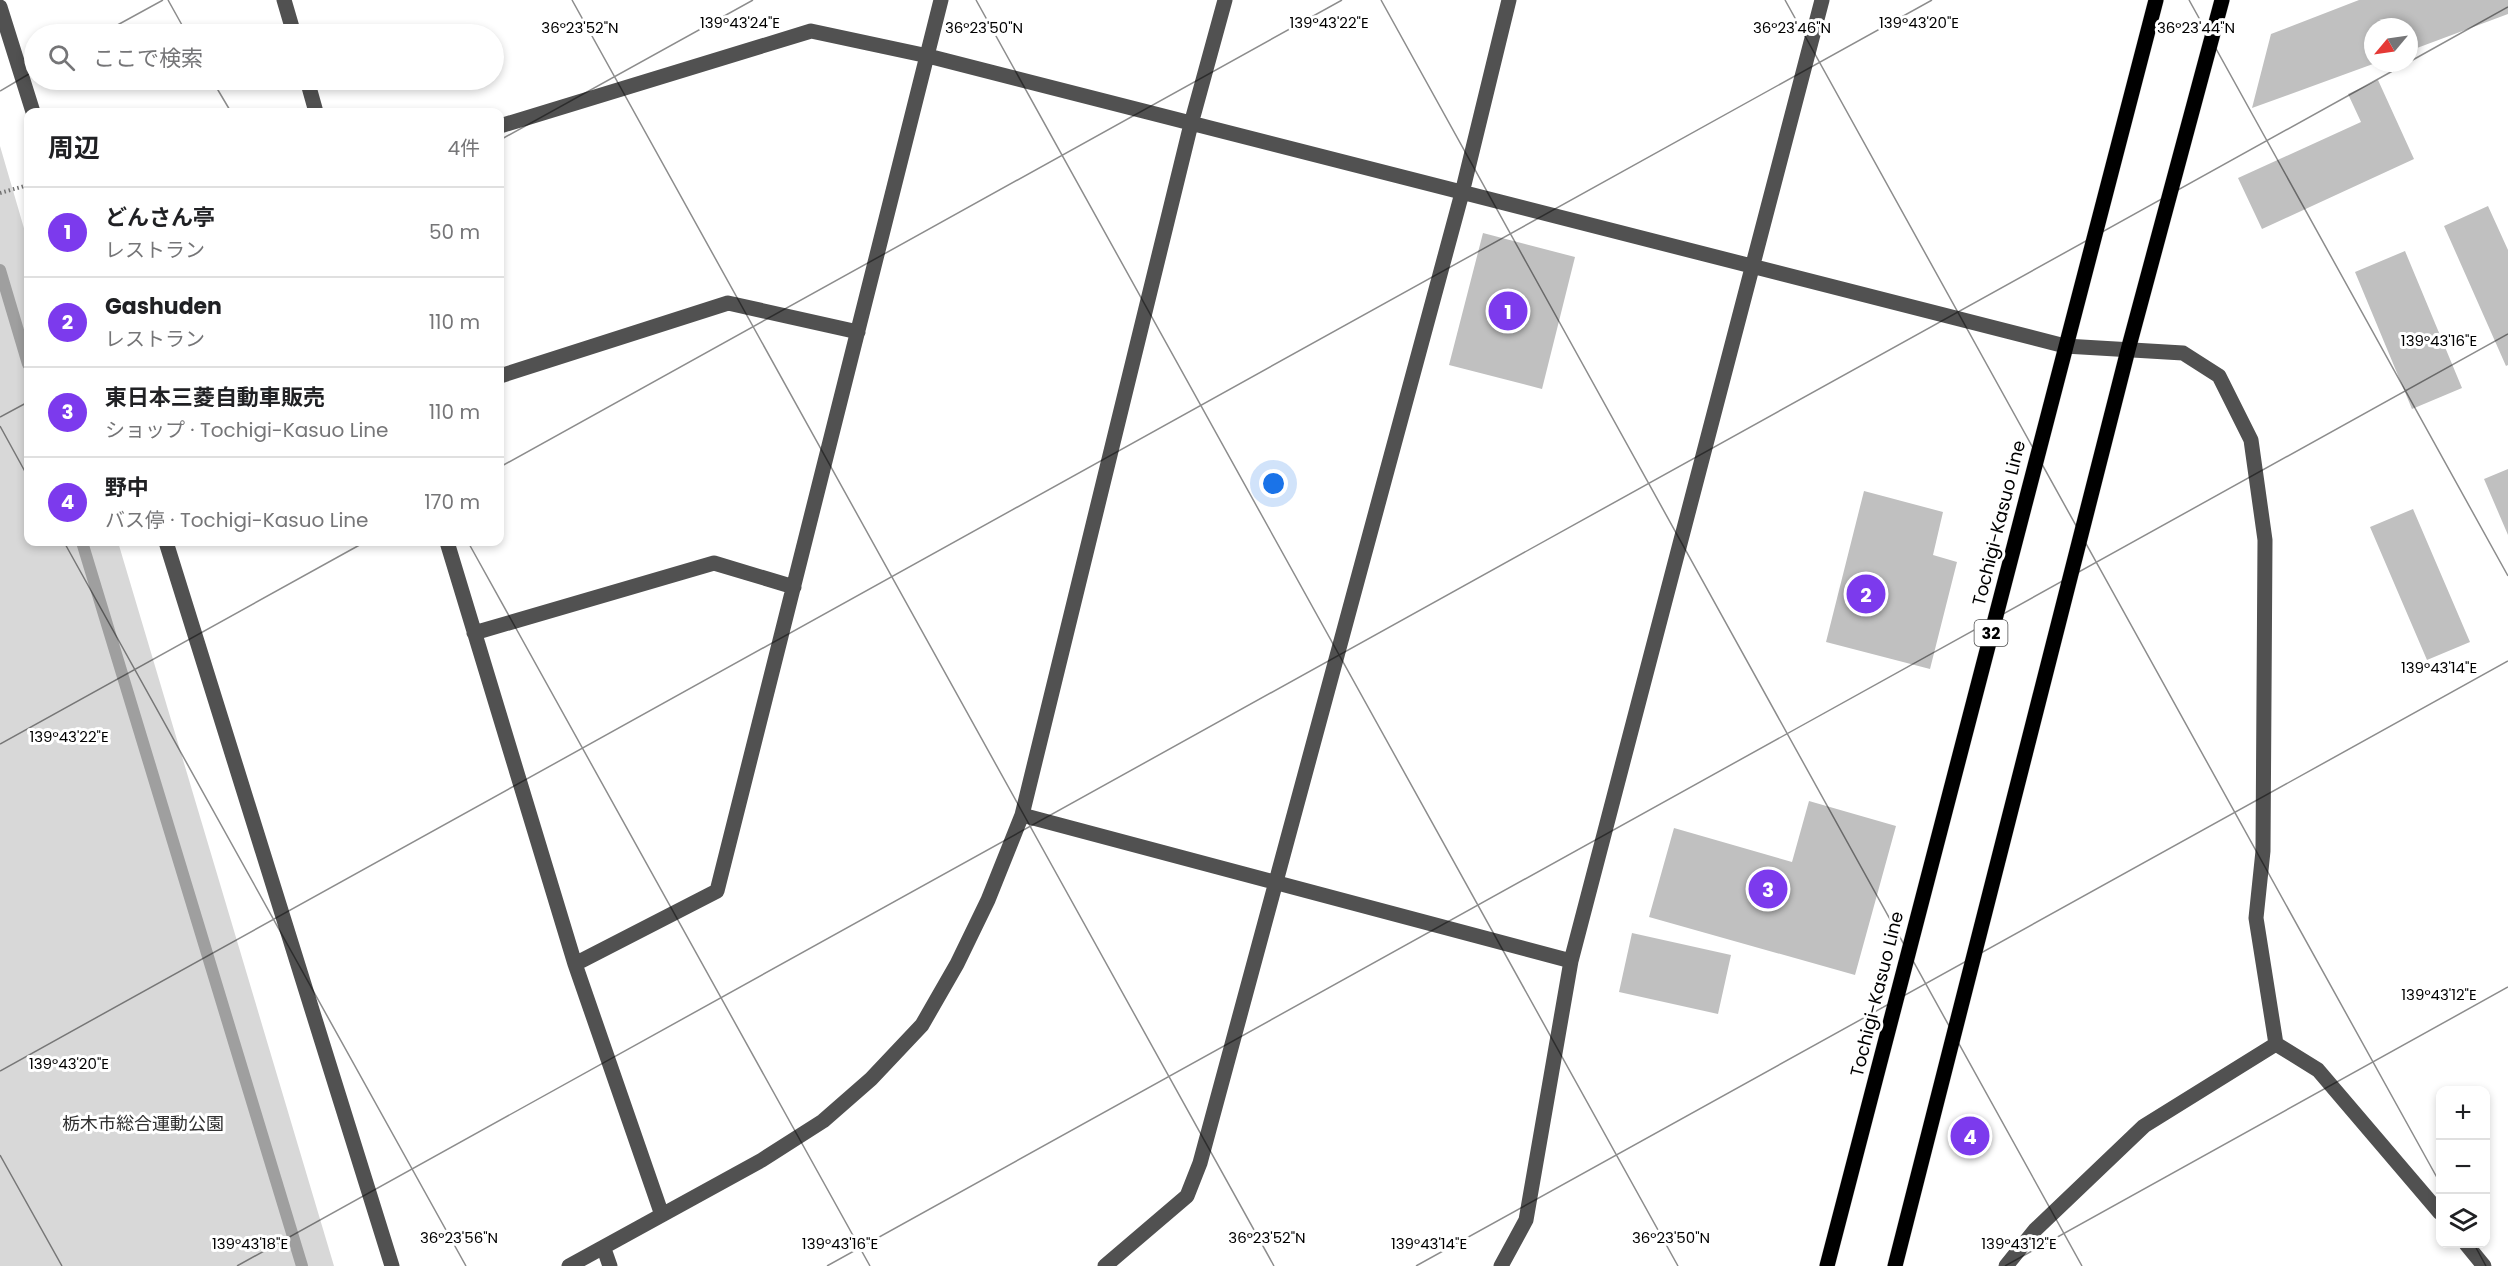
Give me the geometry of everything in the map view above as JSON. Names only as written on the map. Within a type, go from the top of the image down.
[{"type":"main road","name":"Tochigi-Kasuo Line","points":[[1827,1266],[2156,0]]},
{"type":"main road","points":[[1895,1266],[2128,350],[2222,0]]},
{"type":"street","points":[[284,0],[291,24]]},
{"type":"street","points":[[575,964],[717,891],[941,0]]},
{"type":"street","points":[[569,1266],[604,1249],[762,1160],[823,1121],[871,1078],[921,1025],[957,964],[988,900],[1022,815],[1191,124],[1226,0]]},
{"type":"street","points":[[1106,1266],[1187,1196],[1200,1163],[1462,193],[1509,0]]},
{"type":"street","points":[[1505,1265],[1526,1220],[1571,961],[1822,0]]},
{"type":"street","points":[[0,7],[24,83]]},
{"type":"street","points":[[504,125],[811,31],[928,56],[2065,346],[2183,353],[2218,376],[2252,440],[2265,540],[2263,851],[2256,918],[2276,1044],[2318,1070],[2436,1208]]},
{"type":"street","points":[[26,90],[32,108]]},
{"type":"street","points":[[310,90],[315,108]]},
{"type":"street","points":[[504,375],[728,303],[858,332]]},
{"type":"street","points":[[167,546],[392,1266]]},
{"type":"street","points":[[448,546],[575,964],[662,1215]]},
{"type":"street","points":[[474,633],[714,563],[794,587]]},
{"type":"street","points":[[1022,815],[1571,961]]},
{"type":"street","points":[[2006,1266],[2035,1230],[2144,1126],[2276,1044]]},
{"type":"street","points":[[2469,1248],[2484,1266]]},
{"type":"street","points":[[604,1249],[610,1266]]},
{"type":"path","points":[[0,193],[24,186]]},
{"type":"green space","name":"栃木市総合運動公園","points":[[0,146],[24,228],[24,546],[119,546],[334,1266],[0,1266]]},
{"type":"building","points":[[2359,0],[2508,0],[2508,14],[2418,48],[2418,18],[2364,18],[2364,67],[2252,108],[2271,34]]},
{"type":"building","points":[[2378,80],[2414,159],[2262,229],[2238,178],[2361,122],[2348,94]]},
{"type":"building","points":[[2488,206],[2508,250],[2508,365],[2506,366],[2444,226]]},
{"type":"building","points":[[1483,233],[1575,257],[1542,389],[1449,365]]},
{"type":"building","points":[[2405,251],[2462,388],[2412,409],[2355,272]]},
{"type":"building","points":[[2508,469],[2508,535],[2484,479]]},
{"type":"building","points":[[1864,491],[1943,512],[1933,555],[1957,562],[1930,669],[1826,642]]},
{"type":"building","points":[[2413,509],[2470,642],[2427,660],[2370,527]]},
{"type":"building","points":[[1809,801],[1896,826],[1855,975],[1649,917],[1674,828],[1792,862]]},
{"type":"building","points":[[1632,933],[1731,955],[1718,1014],[1619,992]]},
{"type":"waterway","points":[[0,270],[24,351]]},
{"type":"waterway","points":[[83,546],[302,1266]]},
{"type":"place","name":"どんさん亭","points":[[1508,311]]},
{"type":"place","name":"Gashuden","points":[[1866,594]]},
{"type":"place","name":"東日本三菱自動車販売","points":[[1768,889]]},
{"type":"place","name":"野中","points":[[1970,1136]]}]
